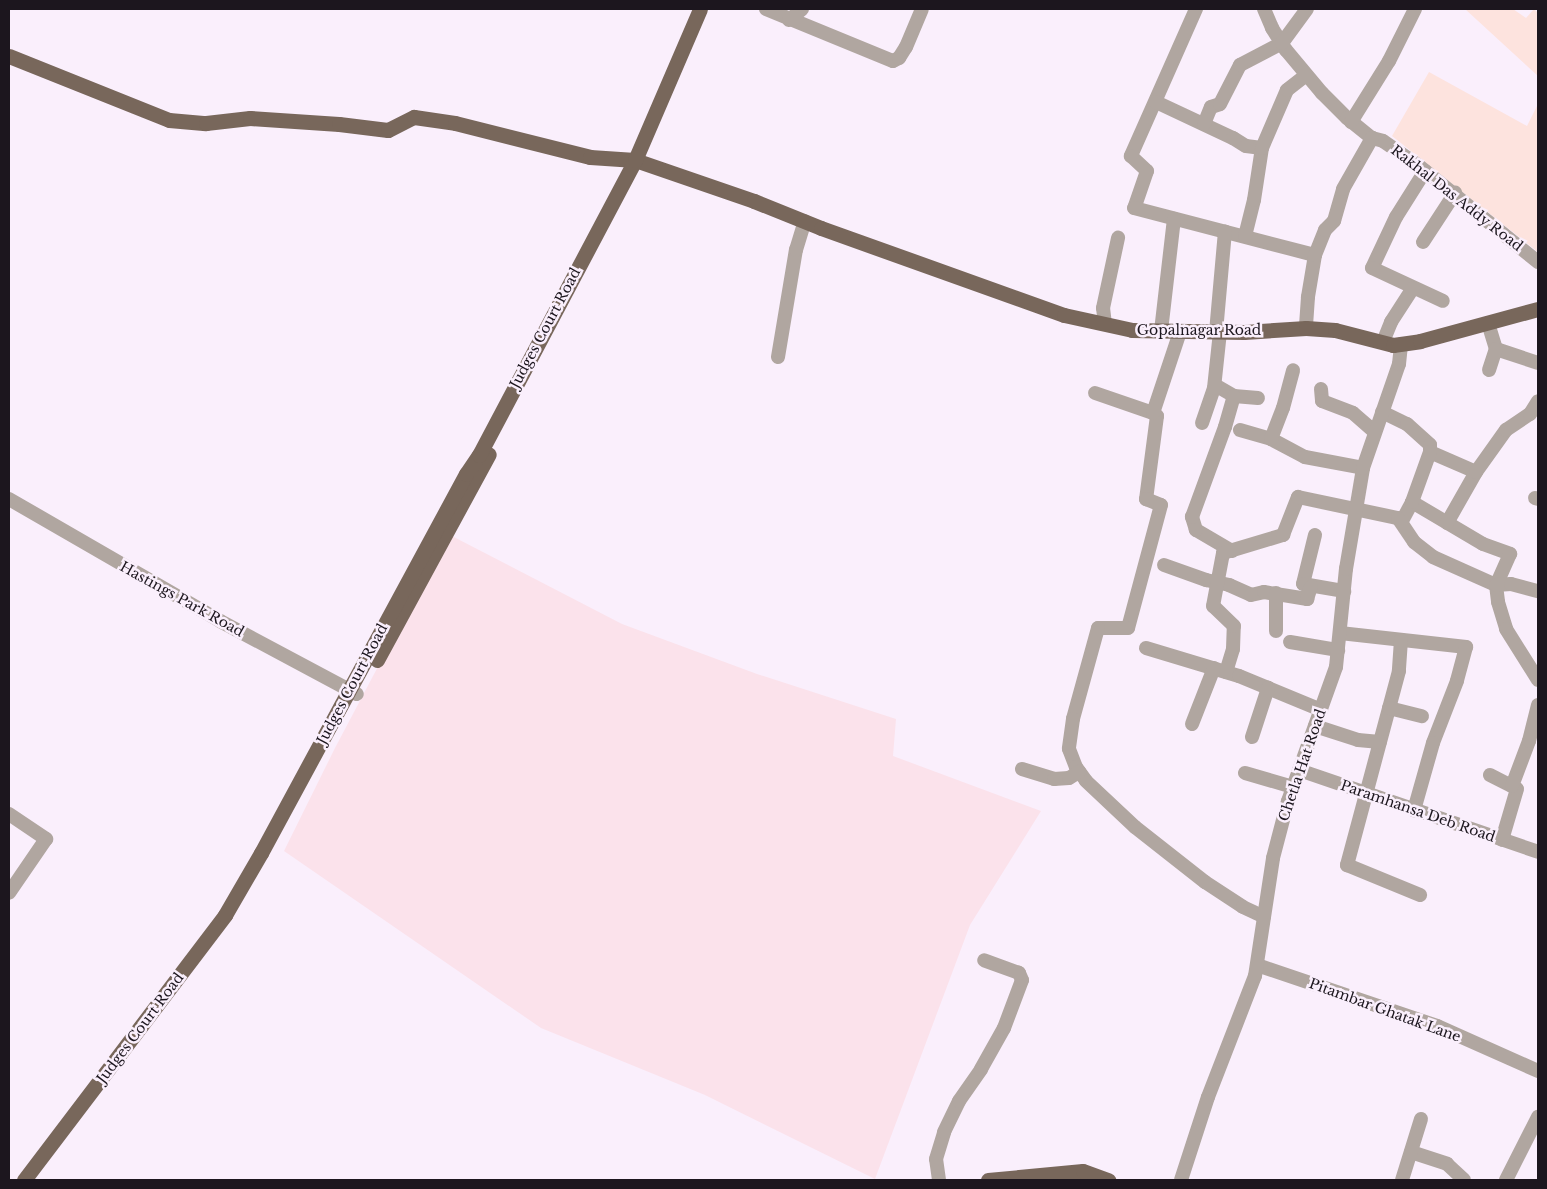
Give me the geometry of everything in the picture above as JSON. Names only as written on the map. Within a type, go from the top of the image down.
[{"type":"main road","points":[[639,161],[700,9]]},
{"type":"main road","points":[[639,161],[708,9]]},
{"type":"main road","name":"Gopalnagar Road","points":[[9,56],[169,120],[206,123],[250,118],[339,124],[388,130],[414,117],[455,123],[590,157],[639,161],[754,201],[1064,315],[1132,330],[1218,332],[1306,328],[1335,330],[1393,345],[1420,341],[1538,309]]},
{"type":"main road","name":"Judges Court Road","points":[[24,1180],[225,915],[338,712],[351,704],[353,692],[462,508],[639,161]]},
{"type":"main road","points":[[988,1180],[1084,1171],[1108,1180]]},
{"type":"street","points":[[766,9],[789,20],[893,60],[899,58],[906,47],[922,9]]},
{"type":"street","points":[[789,20],[802,9]]},
{"type":"street","points":[[1196,9],[1131,156],[1147,171],[1134,208],[1315,255]]},
{"type":"street","name":"Rakhal Das Addy Road","points":[[1264,9],[1272,28],[1306,75],[1352,122],[1372,138],[1383,141],[1425,171],[1538,262]]},
{"type":"street","points":[[1204,124],[1211,107],[1220,104],[1240,65],[1282,43],[1307,9]]},
{"type":"street","points":[[1352,122],[1390,61],[1415,9]]},
{"type":"street","points":[[1244,236],[1254,200],[1262,148],[1287,90],[1306,75]]},
{"type":"street","points":[[1156,102],[1246,146],[1262,148]]},
{"type":"street","points":[[1306,328],[1308,297],[1315,255],[1326,230],[1334,221],[1343,189],[1372,138]]},
{"type":"street","points":[[1425,171],[1396,217],[1372,268],[1443,301]]},
{"type":"street","points":[[1423,242],[1455,194]]},
{"type":"street","points":[[1161,331],[1174,219]]},
{"type":"street","points":[[778,357],[796,250],[805,221]]},
{"type":"street","points":[[1202,423],[1214,385],[1225,231]]},
{"type":"street","points":[[1105,324],[1103,308],[1118,238]]},
{"type":"street","points":[[1384,342],[1391,322],[1413,288]]},
{"type":"street","points":[[1488,323],[1496,349],[1489,370]]},
{"type":"street","points":[[1153,413],[1180,332]]},
{"type":"street","name":"Chetla Hat Road","points":[[1181,1180],[1208,1097],[1255,976],[1273,858],[1293,787],[1336,667],[1344,591],[1364,468],[1374,432],[1399,364],[1401,344]]},
{"type":"street","points":[[1496,349],[1538,363]]},
{"type":"street","points":[[1271,439],[1283,408],[1292,370]]},
{"type":"street","points":[[1214,385],[1234,396],[1258,398]]},
{"type":"street","points":[[1321,389],[1322,401],[1353,412],[1374,432]]},
{"type":"street","points":[[1095,393],[1157,416],[1146,499],[1161,506],[1128,628],[1098,628],[1073,719],[1069,749],[1079,772],[1086,781],[1135,827],[1220,892],[1243,907],[1264,917]]},
{"type":"street","points":[[1232,551],[1196,530],[1192,517],[1226,427],[1234,396]]},
{"type":"street","points":[[1447,523],[1476,472],[1506,430],[1530,414],[1538,401]]},
{"type":"street","points":[[1382,412],[1407,424],[1430,445],[1430,452],[1412,502],[1402,521]]},
{"type":"street","points":[[1240,430],[1271,439],[1305,457],[1364,468]]},
{"type":"street","points":[[1430,452],[1476,472]]},
{"type":"street","points":[[1192,724],[1233,649],[1234,626],[1212,606],[1223,553],[1283,535],[1298,497],[1398,518],[1402,521],[1414,542],[1433,557],[1496,585],[1511,584],[1538,591]]},
{"type":"street","name":"Hastings Park Road","points":[[9,499],[220,621],[353,692]]},
{"type":"street","points":[[1412,502],[1483,544],[1510,554],[1496,585],[1506,629],[1538,680]]},
{"type":"street","points":[[1315,535],[1303,584],[1311,587],[1344,591]]},
{"type":"street","points":[[1164,565],[1229,585],[1251,596],[1264,592],[1307,599],[1311,587]]},
{"type":"street","points":[[1276,594],[1276,631]]},
{"type":"street","points":[[1340,633],[1466,647],[1457,680],[1433,743],[1414,810]]},
{"type":"street","points":[[1401,640],[1399,671],[1347,865],[1420,895]]},
{"type":"street","points":[[1290,642],[1338,650]]},
{"type":"street","points":[[1146,648],[1220,670],[1321,710]]},
{"type":"street","points":[[1252,737],[1268,688]]},
{"type":"street","points":[[1512,786],[1529,740],[1538,705]]},
{"type":"street","points":[[1389,708],[1422,716]]},
{"type":"street","points":[[1315,726],[1358,740],[1380,742]]},
{"type":"street","points":[[1022,769],[1054,779],[1070,778],[1079,772]]},
{"type":"street","name":"Paramhansa Deb Road","points":[[1299,770],[1538,852]]},
{"type":"street","points":[[1245,773],[1293,787]]},
{"type":"street","points":[[1490,775],[1517,789],[1502,840]]},
{"type":"street","points":[[9,814],[46,839],[9,893]]},
{"type":"street","points":[[938,1180],[936,1159],[944,1132],[959,1101],[981,1069],[1004,1028],[1022,980],[1019,973],[984,960]]},
{"type":"street","name":"Pitambar Ghatak Lane","points":[[1256,965],[1437,1026],[1538,1072]]},
{"type":"street","points":[[1506,1180],[1538,1117]]},
{"type":"street","points":[[1402,1180],[1421,1118]]},
{"type":"street","points":[[1411,1152],[1447,1164],[1464,1180]]},
{"type":"shaded area","points":[[1465,9],[1513,9],[1526,18],[1534,9],[1538,13],[1538,76]]},
{"type":"shaded area","points":[[1429,72],[1527,126],[1538,104],[1538,252],[1392,136]]},
{"type":"shaded area","points":[[448,534],[622,624],[757,674],[896,719],[893,756],[1041,811],[970,925],[875,1179],[705,1095],[541,1028],[284,851],[335,748]]}]
